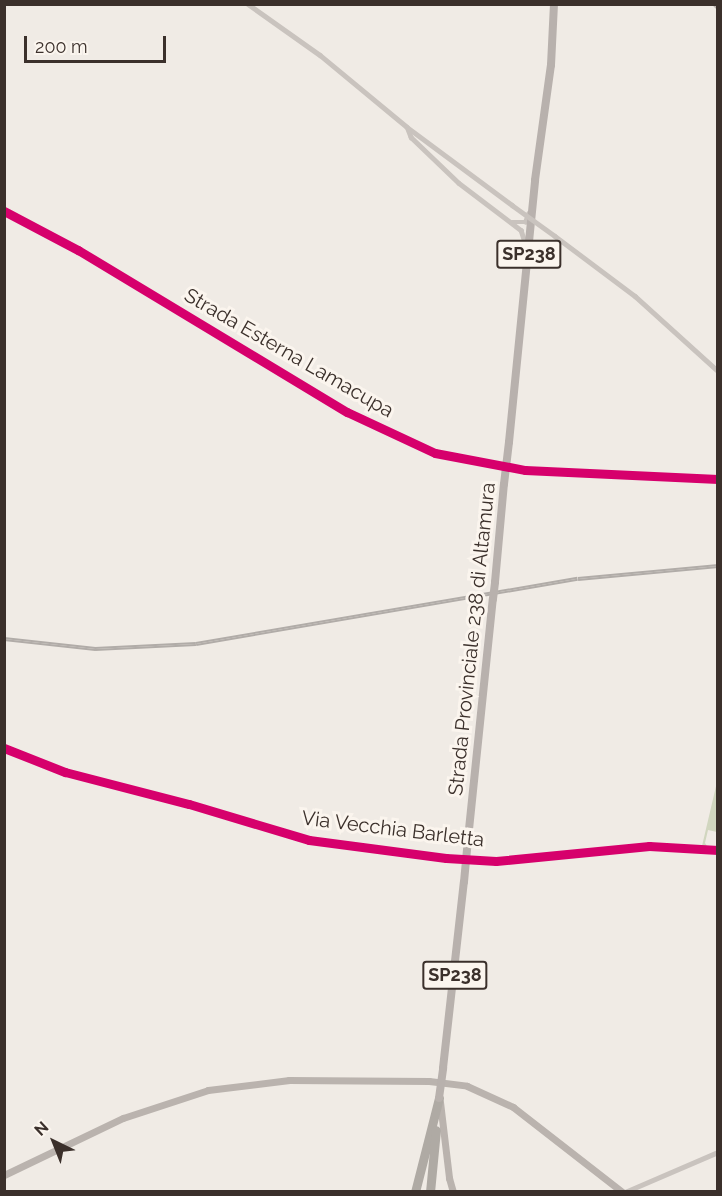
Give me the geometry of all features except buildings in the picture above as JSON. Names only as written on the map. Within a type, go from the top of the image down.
[{"type":"highway","points":[[414,1191],[439,1098]]},
{"type":"highway","name":"SP238","points":[[430,1191],[439,1098]]},
{"type":"main road","name":"Strada Provinciale 238 di Altamura","points":[[439,1098],[464,882],[536,180],[551,65],[554,4]]},
{"type":"street","points":[[248,4],[320,55],[407,127],[635,296],[717,371]]},
{"type":"street","points":[[407,127],[411,137],[459,183],[510,222],[525,237],[529,256]]},
{"type":"street","points":[[510,222],[519,223],[528,218],[530,194],[536,180]]},
{"type":"street","name":"Strada Esterna Lamacupa","points":[[4,211],[78,250],[347,412],[435,453],[525,470],[717,479]]},
{"type":"street","name":"Via Vecchia Barletta","points":[[4,748],[64,772],[320,841],[446,858],[496,861],[649,846],[717,850]]},
{"type":"street","points":[[4,1175],[123,1118],[208,1090],[288,1080],[429,1081],[467,1086],[513,1107],[623,1191],[717,1152]]},
{"type":"street","points":[[439,1098],[449,1178],[453,1191]]},
{"type":"green space","points":[[717,782],[717,832],[708,830],[705,843],[707,846],[702,846]]},
{"type":"railway","points":[[4,639],[95,649],[196,644],[578,579],[718,566]]},
{"type":"cycle path","points":[[4,211],[78,250],[347,412],[435,453],[525,470],[718,479]]},
{"type":"cycle path","points":[[4,748],[65,772],[189,804],[309,840],[446,858],[496,861],[649,846],[718,850]]}]
